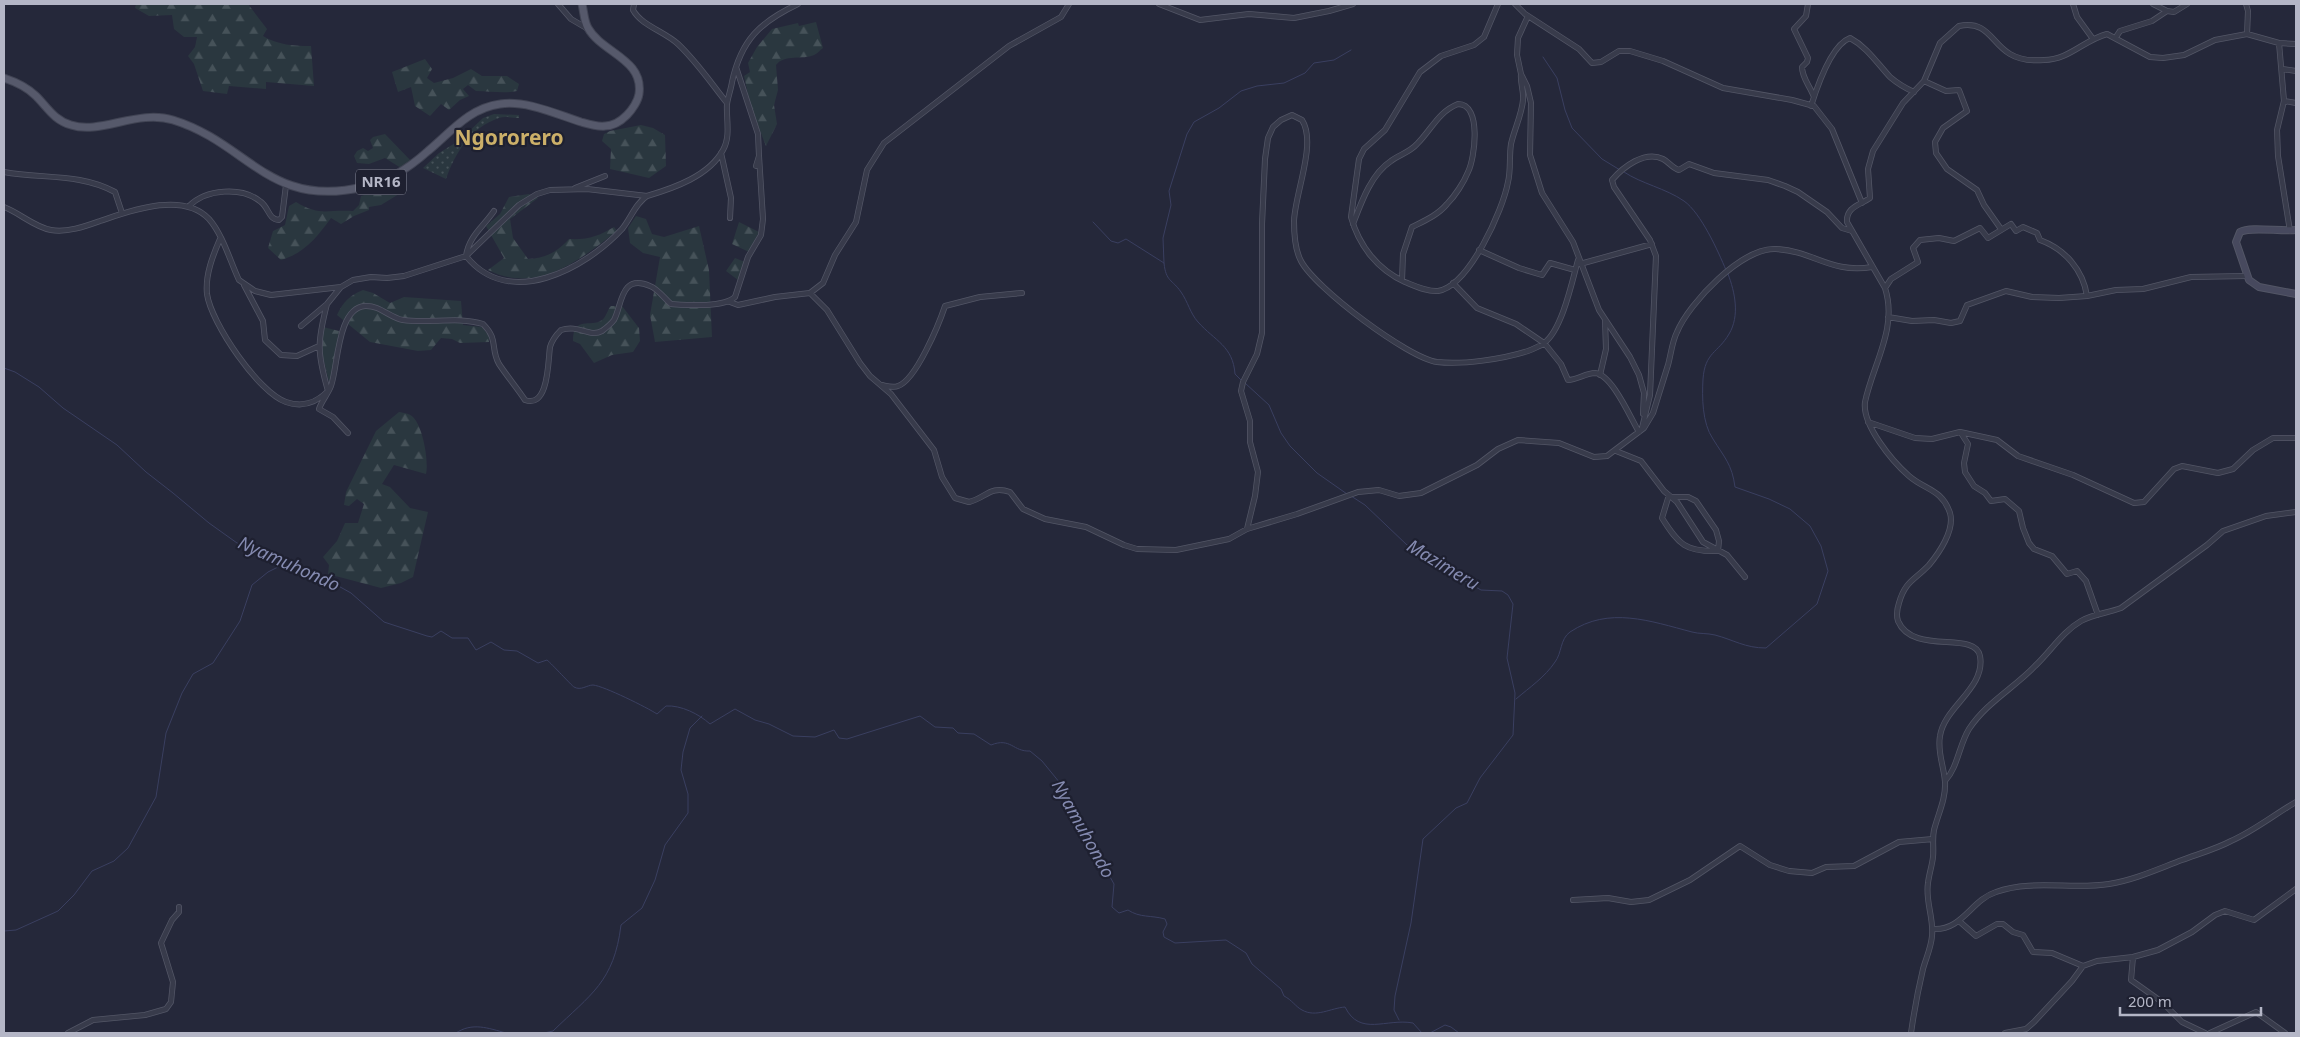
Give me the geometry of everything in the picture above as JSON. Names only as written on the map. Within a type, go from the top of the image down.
[{"type":"main road","points":[[582,4],[588,29]]},
{"type":"main road","name":"NR16","points":[[4,78],[17,82],[28,89],[54,117],[72,126],[90,127],[119,121],[157,117],[186,124],[272,178],[286,184],[321,192],[347,190],[380,182],[413,163],[464,118],[500,104],[524,104],[604,127],[622,120],[630,111],[639,95],[636,72],[588,29]]},
{"type":"main road","points":[[2293,231],[2248,229],[2240,232],[2236,242],[2246,276],[2259,287],[2296,294]]},
{"type":"street","points":[[558,4],[571,19],[588,29]]},
{"type":"street","points":[[634,4],[632,10],[637,17],[664,32],[678,44],[694,60],[727,103]]},
{"type":"street","points":[[466,256],[478,268],[502,280],[526,282],[561,274],[601,248],[622,228],[640,200],[698,175],[725,148],[728,132],[727,103],[741,50],[764,23],[798,4]]},
{"type":"street","points":[[348,433],[333,417],[319,409],[327,396],[340,339],[346,322],[353,310],[360,307],[367,306],[384,310],[404,321],[468,321],[483,324],[493,337],[500,365],[525,400],[532,402],[536,400],[543,390],[553,339],[561,330],[578,327],[591,333],[601,331],[614,320],[621,296],[629,287],[638,284],[649,285],[671,304],[730,302],[738,305],[775,296],[810,293],[823,283],[835,255],[856,222],[867,170],[884,143],[1003,50],[1061,17],[1069,4]]},
{"type":"street","points":[[1159,4],[1200,20],[1249,14],[1294,18],[1322,13],[1353,4]]},
{"type":"street","points":[[1498,4],[1484,37],[1474,45],[1441,56],[1420,72],[1404,102],[1385,130],[1364,149],[1357,170],[1358,180],[1351,217],[1363,246],[1378,266],[1402,280],[1423,289],[1435,291],[1454,283],[1480,250],[1495,223],[1509,182],[1511,143],[1523,101],[1517,58],[1517,42],[1528,16]]},
{"type":"street","points":[[1515,4],[1528,16],[1562,36],[1592,63],[1600,62],[1620,51],[1630,50],[1663,61],[1723,88],[1811,106],[1820,113],[1832,129],[1862,203]]},
{"type":"street","points":[[1808,4],[1806,16],[1794,29],[1808,58],[1802,67],[1802,75],[1810,85],[1814,96]]},
{"type":"street","points":[[2073,4],[2077,17],[2093,39]]},
{"type":"street","points":[[2153,4],[2166,11],[2174,12],[2187,4]]},
{"type":"street","points":[[2246,4],[2248,11],[2247,34]]},
{"type":"street","points":[[2116,37],[2120,30],[2152,21],[2166,11]]},
{"type":"street","points":[[1911,1033],[1914,1009],[1932,942],[1933,929],[1927,890],[1933,856],[1933,839],[1941,812],[1945,781],[1940,755],[1942,729],[1977,677],[1980,654],[1970,644],[1942,643],[1911,636],[1898,622],[1897,610],[1906,585],[1930,563],[1948,534],[1950,514],[1943,500],[1935,491],[1910,478],[1874,435],[1864,408],[1884,346],[1888,317],[1888,299],[1885,288],[1847,222],[1848,213],[1870,198],[1868,169],[1872,151],[1904,104],[1924,81],[1940,43],[1959,26],[1982,28],[1992,34],[2011,55],[2031,60],[2054,59],[2066,56],[2093,39],[2107,34],[2116,37],[2150,57],[2164,58],[2184,56],[2216,40],[2247,34],[2279,43],[2296,44]]},
{"type":"street","points":[[1811,106],[1829,59],[1842,41],[1850,38],[1865,48],[1896,82],[1914,92]]},
{"type":"street","points":[[2279,43],[2284,101],[2277,130],[2278,156],[2293,231]]},
{"type":"street","points":[[730,302],[735,297],[748,257],[760,234],[762,219],[758,134],[736,66]]},
{"type":"street","points":[[2282,69],[2296,71]]},
{"type":"street","points":[[1520,74],[1527,86],[1531,103],[1532,117],[1529,145],[1542,193],[1570,236],[1595,302],[1630,357],[1642,383],[1644,404],[1640,431]]},
{"type":"street","points":[[1924,81],[1946,91],[1959,90],[1967,111],[1943,128],[1935,142],[1936,153],[1948,169],[1977,190],[1984,205],[2001,229]]},
{"type":"street","points":[[2284,101],[2296,103]]},
{"type":"street","points":[[1353,224],[1360,204],[1378,173],[1389,162],[1415,147],[1444,110],[1457,104],[1465,106],[1473,118],[1475,126],[1468,172],[1448,204],[1439,212],[1412,227],[1403,254],[1402,280]]},
{"type":"street","points":[[1247,528],[1255,496],[1258,472],[1250,442],[1250,421],[1241,391],[1243,382],[1258,354],[1262,334],[1262,224],[1265,159],[1268,138],[1273,127],[1281,120],[1292,116],[1302,120],[1305,124],[1306,150],[1294,219],[1296,252],[1302,264],[1327,291],[1375,328],[1416,354],[1435,362],[1464,362],[1514,355],[1544,344],[1551,336],[1560,317],[1579,262],[1652,244]]},
{"type":"street","points":[[721,153],[731,198],[730,218]]},
{"type":"street","points":[[756,166],[759,156]]},
{"type":"street","points":[[1640,431],[1650,394],[1656,265],[1652,244],[1614,187],[1612,180],[1629,164],[1653,156],[1664,160],[1680,170],[1689,164],[1714,173],[1768,180],[1785,186],[1798,192],[1828,212],[1842,228],[1852,230]]},
{"type":"street","points":[[4,172],[90,181],[115,192],[122,213]]},
{"type":"street","points":[[572,189],[605,176]]},
{"type":"street","points":[[189,206],[195,200],[210,193],[236,193],[260,201],[271,217],[279,220],[282,217],[286,184]]},
{"type":"street","points":[[301,326],[327,304],[341,287],[353,280],[371,277],[404,276],[466,256],[486,235],[525,201],[536,194],[550,190],[572,189],[629,192],[646,196]]},
{"type":"street","points":[[4,207],[36,225],[52,231],[86,226],[122,213],[156,205],[189,206],[199,210],[210,220],[239,280],[255,291],[271,295],[341,287]]},
{"type":"street","points":[[466,256],[470,240],[494,211]]},
{"type":"street","points":[[1885,288],[1891,279],[1918,262],[1913,248],[1920,240],[1939,238],[1954,241],[1980,228],[1988,238],[2009,224],[2016,231],[2023,227],[2037,233],[2040,240],[2053,245],[2072,262],[2080,273],[2087,296]]},
{"type":"street","points":[[220,239],[211,262],[207,293],[213,313],[243,363],[266,390],[288,403],[308,404],[319,399],[328,391]]},
{"type":"street","points":[[810,293],[826,310],[870,376],[891,394],[934,450],[948,488],[960,501],[975,501],[993,490],[1007,491],[1010,492],[1023,509],[1045,519],[1086,527],[1124,545],[1156,551],[1176,550],[1229,539],[1247,528],[1365,490],[1379,490],[1398,496],[1421,493],[1472,468],[1502,446],[1518,440],[1559,443],[1597,457],[1606,456],[1640,431],[1653,413],[1680,326],[1702,295],[1731,268],[1759,252],[1776,249],[1808,256],[1840,268],[1872,268]]},
{"type":"street","points":[[1480,250],[1519,268],[1542,275],[1551,263],[1575,270]]},
{"type":"street","points":[[1888,317],[1912,321],[1934,320],[1950,323],[1960,321],[1967,305],[2006,291],[2032,297],[2059,298],[2087,296],[2116,290],[2143,289],[2191,277],[2246,276]]},
{"type":"street","points":[[1454,283],[1477,308],[1516,324],[1550,348],[1561,364],[1568,380],[1592,374],[1600,375],[1622,401],[1640,431]]},
{"type":"street","points":[[244,285],[263,321],[266,340],[281,355],[298,356],[318,346]]},
{"type":"street","points":[[881,384],[896,387],[905,381],[937,331],[945,306],[980,297],[1022,293]]},
{"type":"street","points":[[327,304],[318,346],[319,360],[328,391]]},
{"type":"street","points":[[1600,375],[1606,350],[1604,318]]},
{"type":"street","points":[[1868,422],[1915,438],[1932,439],[1960,432],[1997,440],[2018,456],[2073,475],[2107,489],[2123,500],[2134,503],[2144,502],[2174,469],[2182,466],[2218,473],[2233,469],[2253,450],[2273,438],[2296,438]]},
{"type":"street","points":[[1960,432],[1968,444],[1964,462],[1965,472],[1974,486],[1985,493],[1991,502],[2005,499],[2019,510],[2029,543],[2034,549],[2052,556],[2067,574],[2077,571],[2086,581],[2098,615]]},
{"type":"street","points":[[1616,450],[1641,461],[1664,491],[1671,496],[1703,542],[1727,555],[1745,577]]},
{"type":"street","points":[[1671,496],[1688,497],[1696,501],[1716,530],[1719,541],[1718,551]]},
{"type":"street","points":[[1671,496],[1662,518],[1671,533],[1681,543],[1698,552],[1718,551]]},
{"type":"street","points":[[1945,781],[1951,772],[1968,731],[1976,720],[1992,702],[2014,687],[2035,667],[2066,631],[2082,620],[2120,608],[2207,545],[2223,531],[2266,516],[2296,512]]},
{"type":"street","points":[[1933,929],[1948,928],[1959,921],[1980,901],[1994,892],[2022,887],[2080,887],[2110,884],[2144,874],[2232,841],[2296,802]]},
{"type":"street","points":[[1573,900],[1608,898],[1631,902],[1649,900],[1690,880],[1740,846],[1770,865],[1786,870],[1812,873],[1826,867],[1854,866],[1899,842],[1933,839]]},
{"type":"street","points":[[2005,1033],[2026,1029],[2072,981],[2083,966],[2097,961],[2133,957],[2158,950],[2192,932],[2215,915],[2225,912],[2254,920],[2296,889]]},
{"type":"street","points":[[68,1033],[93,1020],[145,1015],[166,1009],[171,1002],[172,982],[161,943],[172,920],[179,912],[179,906]]},
{"type":"street","points":[[1959,921],[1976,936],[1997,924],[2004,924],[2013,932],[2023,935],[2033,952],[2052,953],[2083,966]]},
{"type":"street","points":[[2133,957],[2131,980],[2162,1002],[2182,1022],[2205,1033]]},
{"type":"street","points":[[2210,1033],[2256,1012],[2285,1033]]},
{"type":"green space","points":[[136,4],[248,4],[267,29],[263,36],[280,43],[311,46],[314,86],[266,82],[266,89],[229,86],[227,94],[203,91],[194,64],[188,56],[195,47],[197,37],[184,37],[174,29],[172,15],[149,16],[135,8]]},
{"type":"green space","points":[[816,22],[823,48],[814,55],[789,58],[776,65],[778,90],[774,105],[777,124],[766,146],[751,108],[744,76],[750,72],[748,63],[757,47],[772,29],[798,23],[799,26]]},
{"type":"green space","points":[[425,59],[432,69],[427,78],[434,83],[453,78],[471,69],[482,76],[507,76],[519,84],[517,91],[476,91],[468,85],[463,89],[469,96],[460,100],[449,110],[441,104],[430,116],[415,106],[411,87],[398,92],[392,72]]},
{"type":"green space","points":[[494,114],[519,115],[519,118],[499,118],[489,122],[472,134],[459,151],[446,179],[423,168],[439,153],[460,140],[483,118]]},
{"type":"green space","points":[[641,125],[653,128],[665,135],[666,166],[649,178],[610,169],[611,149],[602,141],[604,134]]},
{"type":"green space","points":[[385,134],[412,162],[401,168],[385,158],[369,164],[357,163],[354,156],[357,151],[363,148],[368,151],[373,148],[370,140],[373,137]]},
{"type":"green space","points":[[394,186],[399,189],[399,194],[381,205],[369,207],[369,210],[341,224],[331,218],[310,244],[289,257],[281,260],[268,248],[273,231],[285,225],[289,206],[296,202],[318,211],[353,211],[359,205],[361,196]]},
{"type":"green space","points":[[529,194],[538,198],[510,219],[513,238],[528,259],[551,254],[569,239],[593,237],[614,227],[617,231],[573,263],[541,276],[524,279],[506,277],[488,270],[504,258],[486,226],[500,214],[509,197]]},
{"type":"green space","points":[[636,216],[646,219],[652,234],[664,237],[699,226],[709,270],[712,337],[655,342],[650,315],[660,257],[643,253],[630,243],[628,228]]},
{"type":"green space","points":[[739,222],[759,232],[749,252],[732,244]]},
{"type":"green space","points":[[735,258],[745,262],[738,280],[726,271]]},
{"type":"green space","points":[[363,290],[373,293],[390,303],[404,297],[461,301],[463,325],[482,327],[489,336],[489,342],[460,343],[452,339],[441,338],[431,350],[418,351],[370,342],[337,315],[347,300]]},
{"type":"green space","points":[[611,306],[622,306],[639,328],[640,341],[633,352],[612,355],[594,363],[580,344],[573,341],[574,333],[579,325],[602,320]]},
{"type":"green space","points":[[323,327],[339,331],[332,378],[329,382],[322,353]]},
{"type":"green space","points":[[399,412],[411,416],[420,428],[426,453],[426,474],[394,465],[382,484],[390,487],[410,508],[428,512],[413,577],[401,583],[381,588],[328,574],[329,565],[323,557],[337,541],[345,523],[358,523],[364,504],[357,499],[349,506],[344,505],[346,492],[376,431]]},
{"type":"waterway","points":[[1164,263],[1163,238],[1171,205],[1169,191],[1187,134],[1194,122],[1219,108],[1241,91],[1257,86],[1284,83],[1305,73],[1314,63],[1334,60],[1351,50]]},
{"type":"waterway","points":[[1543,57],[1557,78],[1565,110],[1572,128],[1602,159],[1620,170]]},
{"type":"waterway","points":[[1624,172],[1684,201],[1697,214],[1726,270]]},
{"type":"waterway","name":"Mazimeru","points":[[1093,222],[1111,241],[1118,243],[1126,239],[1164,263],[1168,277],[1181,292],[1195,319],[1227,350],[1234,365],[1235,374],[1242,381]]},
{"type":"waterway","points":[[1516,699],[1547,672],[1557,658],[1563,642],[1570,632],[1600,619],[1630,618],[1645,620],[1695,633],[1715,635],[1746,645],[1766,648],[1817,604],[1828,571],[1821,546],[1810,526],[1790,509],[1735,487],[1730,466],[1709,433],[1703,402],[1704,370],[1709,358],[1729,334],[1734,320],[1733,288],[1728,274]]},
{"type":"waterway","name":"Nyamuhondo","points":[[4,368],[15,372],[39,387],[63,408],[117,445],[146,472],[237,543],[324,578],[351,593],[384,622],[432,637],[441,631],[452,638],[468,638],[476,650],[491,642],[504,650],[517,651],[538,663],[547,660],[574,687],[599,686],[657,714],[666,706],[678,707],[701,717],[710,724],[735,709],[755,720],[769,724],[793,736],[815,737],[834,730],[839,738],[847,739],[920,716],[935,727],[953,728],[958,733],[974,734],[991,745],[1003,743],[1024,751],[1030,751],[1042,761],[1060,783],[1071,814],[1080,819],[1089,831],[1092,845],[1114,884],[1112,907],[1119,913],[1128,910],[1132,913],[1165,919],[1167,924],[1163,932],[1164,937],[1175,943],[1226,940],[1246,953],[1252,964],[1281,989],[1284,996],[1300,1009],[1307,1012],[1318,1013],[1345,1007],[1351,1016],[1366,1024],[1413,1023],[1422,1033]]},
{"type":"waterway","name":"Mazimeru","points":[[1245,383],[1269,405],[1281,433],[1290,446],[1317,473],[1347,494]]},
{"type":"waterway","name":"Mazimeru","points":[[1351,496],[1365,505],[1407,545],[1481,590],[1502,591],[1508,595],[1513,604],[1507,658],[1515,693],[1513,735],[1480,778],[1467,803],[1456,808],[1423,839],[1411,923],[1395,996],[1394,1010],[1399,1020]]},
{"type":"waterway","points":[[4,931],[16,930],[58,911],[74,895],[92,871],[114,861],[128,848],[156,797],[166,733],[182,693],[193,674],[213,663],[240,621],[252,585],[268,572],[286,563]]},
{"type":"waterway","points":[[544,1033],[553,1031],[599,986],[613,960],[621,925],[642,908],[655,880],[665,845],[688,813],[688,794],[681,770],[683,752],[690,728],[702,716]]},
{"type":"waterway","name":"Nyamuhondo","points":[[1430,1033],[1445,1025],[1459,1033]]},
{"type":"waterway","points":[[456,1033],[474,1027],[506,1033]]},
{"type":"district","name":"Ngororero","points":[[509,138]]}]
